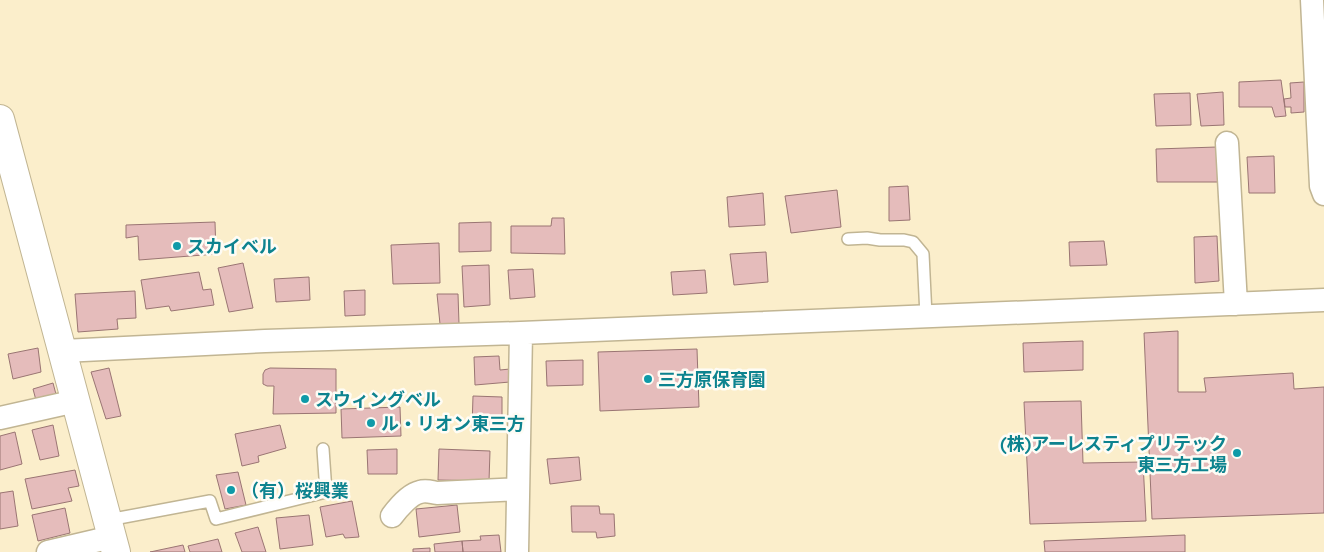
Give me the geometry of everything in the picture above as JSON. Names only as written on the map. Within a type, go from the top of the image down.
[{"type":"street","points":[[1312,0],[1321,186],[1324,194]]},
{"type":"street","points":[[0,119],[112,536],[48,552]]},
{"type":"street","points":[[1227,143],[1236,304]]},
{"type":"street","points":[[63,351],[265,341],[521,333],[1324,300]]},
{"type":"street","points":[[517,552],[521,333]]},
{"type":"street","points":[[0,418],[76,401]]},
{"type":"street","points":[[392,516],[398,507],[418,492],[436,493],[518,489]]},
{"type":"lane","points":[[848,239],[867,238],[913,242],[923,254],[926,316]]},
{"type":"lane","points":[[112,536],[210,501],[216,519],[326,492],[323,449]]},
{"type":"building","points":[[1281,80],[1286,116],[1275,117],[1272,107],[1239,107],[1239,82]]},
{"type":"building","points":[[1304,82],[1304,112],[1291,113],[1291,107],[1285,107],[1284,99],[1291,98],[1290,83]]},
{"type":"building","points":[[1223,92],[1224,125],[1201,126],[1197,94]]},
{"type":"building","points":[[1190,93],[1191,125],[1156,126],[1154,94]]},
{"type":"building","points":[[1217,147],[1219,182],[1157,182],[1156,149]]},
{"type":"building","points":[[1274,156],[1275,193],[1249,193],[1247,157]]},
{"type":"building","points":[[908,186],[910,220],[889,221],[889,187]]},
{"type":"building","points":[[837,190],[841,227],[791,233],[785,196]]},
{"type":"building","points":[[763,193],[765,225],[729,227],[727,197]]},
{"type":"building","points":[[552,218],[564,218],[565,254],[511,253],[511,226],[551,226]]},
{"type":"building","name":"スカイベル","points":[[215,222],[216,254],[139,260],[138,236],[126,238],[126,225]]},
{"type":"building","points":[[491,222],[491,251],[459,252],[459,223]]},
{"type":"building","points":[[1217,236],[1219,281],[1195,283],[1194,237]]},
{"type":"building","points":[[1104,241],[1107,265],[1070,266],[1069,242]]},
{"type":"building","points":[[439,243],[440,283],[393,284],[391,245]]},
{"type":"building","points":[[766,252],[768,282],[734,285],[730,254]]},
{"type":"building","points":[[243,263],[253,308],[229,312],[218,268]]},
{"type":"building","points":[[489,265],[490,305],[464,307],[462,266]]},
{"type":"building","points":[[533,269],[535,297],[510,299],[508,270]]},
{"type":"building","points":[[705,270],[707,293],[673,295],[671,272]]},
{"type":"building","points":[[199,272],[203,290],[211,289],[214,305],[171,311],[169,306],[146,309],[141,280]]},
{"type":"building","points":[[309,277],[310,300],[276,302],[274,279]]},
{"type":"building","points":[[365,290],[365,315],[345,316],[344,291]]},
{"type":"building","points":[[135,291],[136,318],[117,319],[118,329],[78,332],[75,294]]},
{"type":"building","points":[[437,294],[458,294],[459,324],[440,324]]},
{"type":"building","name":"(株)アーレスティプリテック 東三方工場","points":[[1178,331],[1178,392],[1206,392],[1204,378],[1293,373],[1294,389],[1324,387],[1324,513],[1152,519],[1144,333]]},
{"type":"building","points":[[1083,341],[1083,370],[1024,372],[1023,343]]},
{"type":"building","points":[[38,348],[41,372],[13,379],[8,354]]},
{"type":"building","name":"三方原保育園","points":[[697,349],[699,407],[600,411],[598,352]]},
{"type":"building","points":[[499,356],[500,370],[510,369],[510,382],[475,385],[474,357]]},
{"type":"building","points":[[583,360],[583,385],[547,386],[546,361]]},
{"type":"building","points":[[109,368],[121,416],[106,419],[91,372]]},
{"type":"building","name":"スウィングベル","points":[[270,368],[336,369],[336,413],[273,414],[274,386],[263,384],[263,374],[265,370]]},
{"type":"building","points":[[53,383],[57,398],[37,404],[33,389]]},
{"type":"building","points":[[473,396],[502,397],[502,429],[472,428]]},
{"type":"building","points":[[1081,401],[1083,463],[1143,462],[1146,521],[1030,524],[1024,402]]},
{"type":"building","name":"ル・リオン東三方","points":[[400,407],[401,436],[342,438],[341,409]]},
{"type":"building","points":[[53,425],[59,456],[40,460],[32,430]]},
{"type":"building","points":[[280,425],[286,448],[258,456],[259,462],[242,466],[235,434]]},
{"type":"building","points":[[15,432],[22,464],[0,470],[0,436]]},
{"type":"building","points":[[397,449],[397,474],[368,474],[367,450]]},
{"type":"building","points":[[439,449],[490,451],[489,481],[438,480]]},
{"type":"building","points":[[579,457],[581,480],[550,484],[547,459]]},
{"type":"building","points":[[75,470],[79,486],[68,488],[72,501],[32,509],[25,479]]},
{"type":"building","name":"（有）桜興業","points":[[238,472],[246,505],[225,509],[216,475]]},
{"type":"building","points":[[13,491],[18,526],[0,529],[0,493]]},
{"type":"building","points":[[352,501],[359,537],[345,538],[343,534],[326,537],[320,507]]},
{"type":"building","points":[[457,505],[460,532],[419,537],[416,509]]},
{"type":"building","points":[[571,506],[599,506],[600,514],[614,514],[615,536],[597,538],[596,532],[572,532]]},
{"type":"building","points":[[65,508],[70,533],[38,541],[32,515]]},
{"type":"building","points":[[309,515],[313,545],[280,549],[276,518]]},
{"type":"building","points":[[258,527],[266,552],[242,552],[235,533]]},
{"type":"building","points":[[499,535],[501,552],[463,552],[462,541],[481,540],[480,536]]},
{"type":"building","points":[[1185,535],[1185,552],[1045,552],[1044,541]]},
{"type":"building","points":[[218,539],[222,552],[190,552],[188,546]]},
{"type":"building","points":[[462,541],[463,552],[435,552],[434,544]]},
{"type":"building","points":[[183,545],[185,552],[150,552]]},
{"type":"building","points":[[430,548],[430,552],[413,552],[413,549]]},
{"type":"place","name":"スカイベル","points":[[177,246]]},
{"type":"place","name":"三方原保育園","points":[[648,379]]},
{"type":"place","name":"スウィングベル","points":[[305,399]]},
{"type":"place","name":"ル・リオン東三方","points":[[371,423]]},
{"type":"place","name":"(株)アーレスティプリテック 東三方工場","points":[[1237,453]]},
{"type":"place","name":"（有）桜興業","points":[[231,490]]}]
